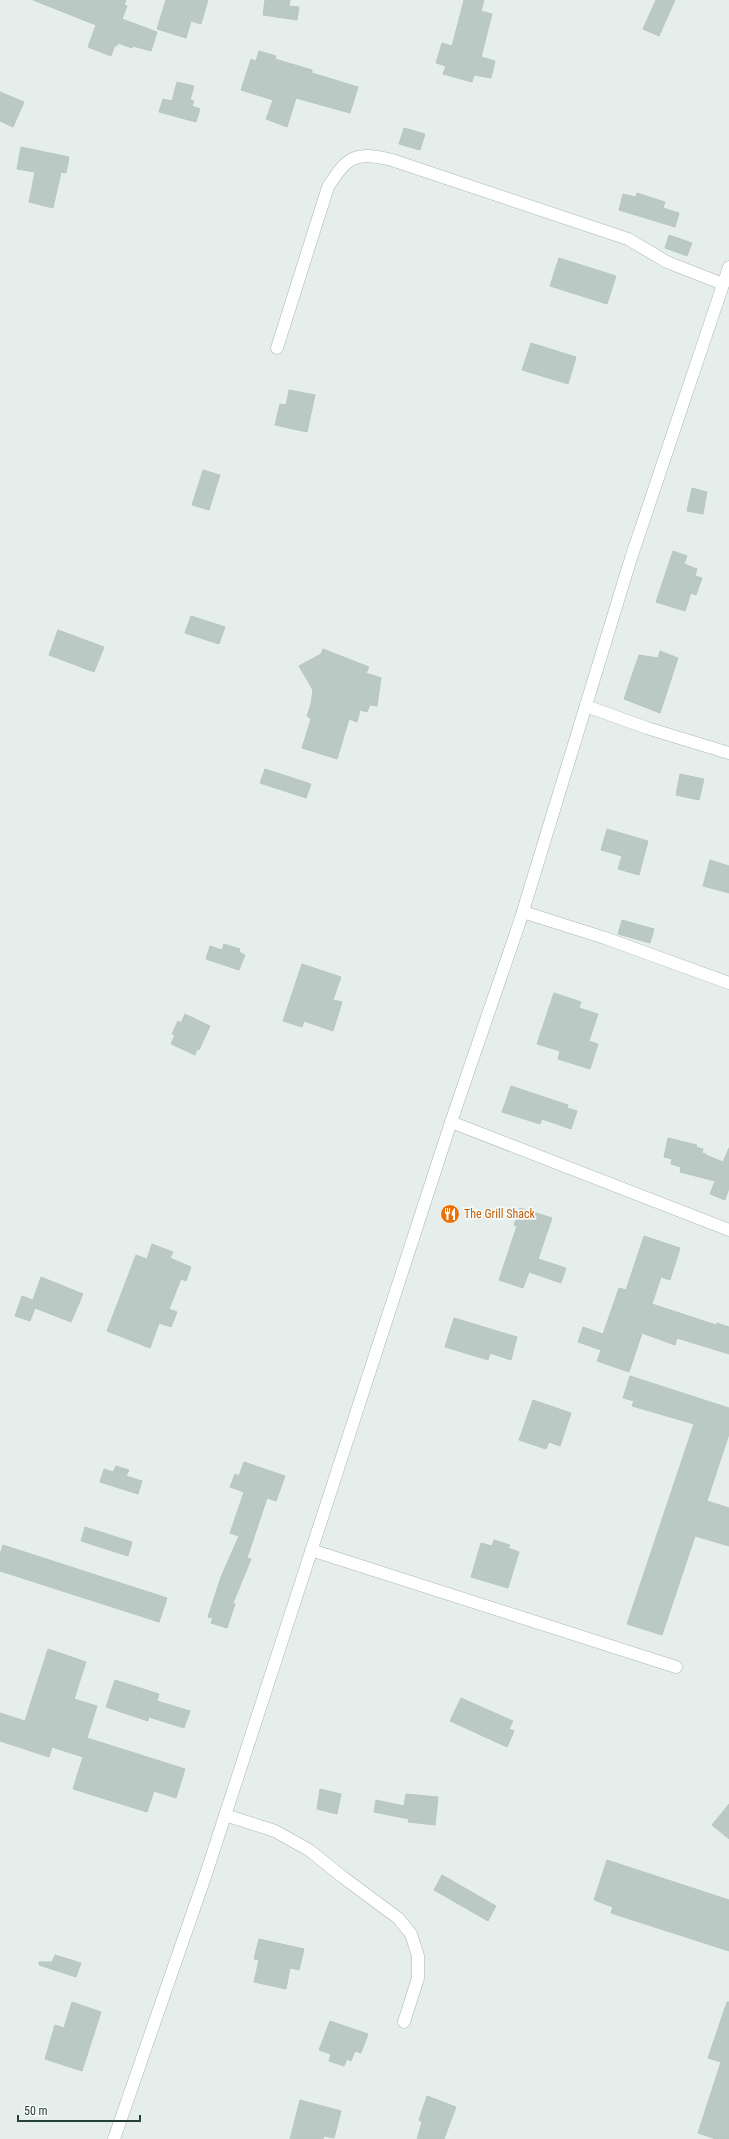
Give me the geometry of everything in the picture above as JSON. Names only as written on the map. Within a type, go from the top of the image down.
[{"type":"street","points":[[277,348],[328,187],[341,167],[352,158],[372,155],[392,160],[628,239],[667,262],[723,284]]},
{"type":"street","points":[[114,2139],[225,1815],[451,1122],[523,912],[631,558],[729,267]]},
{"type":"street","points":[[586,706],[647,728],[729,753]]},
{"type":"street","points":[[523,912],[605,938],[729,983]]},
{"type":"street","points":[[451,1122],[729,1230]]},
{"type":"street","points":[[311,1550],[676,1667]]},
{"type":"street","points":[[225,1815],[275,1831],[309,1850],[398,1918],[411,1934],[418,1956],[418,1978],[404,2022]]},
{"type":"building","points":[[33,0],[126,0],[124,5],[127,6],[122,19],[157,32],[151,51],[133,46],[132,48],[118,43],[117,46],[115,45],[111,56],[88,47],[96,25]]},
{"type":"building","points":[[166,0],[208,0],[201,24],[191,21],[186,38],[157,29]]},
{"type":"building","points":[[265,0],[290,0],[289,6],[299,7],[297,20],[263,15]]},
{"type":"building","points":[[464,0],[484,0],[481,11],[492,14],[481,57],[495,61],[491,78],[474,75],[472,82],[443,74],[446,66],[436,63],[442,43],[452,46]]},
{"type":"building","points":[[656,0],[675,0],[659,36],[643,29]]},
{"type":"building","points":[[259,51],[276,56],[275,59],[312,70],[312,73],[358,87],[350,113],[296,98],[287,127],[266,119],[273,100],[241,90],[251,59],[256,61]]},
{"type":"building","points":[[177,82],[194,86],[190,100],[194,101],[192,106],[200,109],[196,122],[159,112],[163,99],[172,101]]},
{"type":"building","points":[[0,92],[24,102],[13,127],[0,121]]},
{"type":"building","points":[[404,128],[425,134],[420,150],[399,144]]},
{"type":"building","points":[[21,147],[69,157],[66,173],[61,172],[53,208],[29,202],[35,172],[17,169]]},
{"type":"building","points":[[637,193],[665,202],[663,208],[679,213],[675,227],[619,210],[623,194],[636,197]]},
{"type":"building","points":[[669,235],[692,243],[687,256],[665,248]]},
{"type":"building","points":[[559,258],[616,276],[607,304],[550,286]]},
{"type":"building","points":[[531,343],[576,357],[568,384],[522,370]]},
{"type":"building","points":[[289,390],[315,395],[307,432],[275,425],[280,404],[286,405]]},
{"type":"building","points":[[203,470],[220,475],[209,510],[192,505]]},
{"type":"building","points":[[692,488],[707,492],[703,514],[687,511]]},
{"type":"building","points":[[673,551],[687,556],[684,564],[697,569],[695,576],[702,578],[696,595],[691,593],[685,611],[656,602]]},
{"type":"building","points":[[191,616],[225,627],[219,644],[185,633]]},
{"type":"building","points":[[58,630],[104,647],[94,672],[49,655]]},
{"type":"building","points":[[323,649],[369,667],[366,673],[381,678],[377,706],[370,705],[367,712],[360,710],[357,722],[349,719],[337,759],[302,748],[311,719],[307,716],[313,690],[299,666],[321,654]]},
{"type":"building","points":[[660,651],[678,658],[660,713],[624,699],[639,655],[658,658]]},
{"type":"building","points":[[265,769],[311,784],[306,798],[260,783]]},
{"type":"building","points":[[680,774],[704,779],[699,800],[676,795]]},
{"type":"building","points":[[607,829],[648,841],[639,875],[618,869],[622,856],[601,850]]},
{"type":"building","points":[[710,860],[729,866],[729,893],[703,886]]},
{"type":"building","points":[[622,920],[654,929],[650,943],[618,934]]},
{"type":"building","points":[[224,944],[240,949],[239,952],[245,955],[239,970],[206,959],[210,946],[222,950]]},
{"type":"building","points":[[302,964],[341,977],[333,1000],[342,1002],[333,1031],[304,1021],[302,1027],[283,1021]]},
{"type":"building","points":[[554,993],[581,1002],[579,1008],[598,1014],[589,1041],[598,1044],[590,1069],[558,1059],[560,1051],[537,1044]]},
{"type":"building","points":[[185,1014],[210,1026],[199,1050],[197,1049],[195,1055],[171,1044],[175,1035],[172,1034],[178,1021],[181,1023]]},
{"type":"building","points":[[511,1086],[568,1105],[567,1108],[577,1111],[571,1129],[542,1119],[540,1124],[502,1112]]},
{"type":"building","points":[[668,1138],[697,1145],[696,1147],[703,1149],[702,1153],[723,1162],[729,1148],[729,1188],[725,1200],[710,1194],[715,1181],[680,1172],[681,1167],[671,1164],[672,1159],[664,1157]]},
{"type":"building","points":[[520,1208],[552,1218],[538,1259],[566,1268],[561,1283],[529,1272],[523,1288],[499,1280],[517,1226],[514,1225]]},
{"type":"building","points":[[644,1236],[680,1248],[670,1280],[661,1277],[652,1304],[716,1325],[717,1323],[729,1327],[729,1354],[677,1338],[675,1345],[642,1333],[629,1372],[597,1361],[601,1350],[578,1342],[583,1327],[603,1334],[619,1288],[626,1290]]},
{"type":"building","points":[[152,1244],[173,1252],[170,1258],[191,1267],[186,1281],[181,1279],[169,1309],[177,1312],[171,1327],[159,1323],[150,1348],[107,1331],[136,1255],[147,1259]]},
{"type":"building","points":[[41,1277],[83,1294],[71,1322],[35,1308],[30,1321],[15,1316],[22,1296],[33,1300]]},
{"type":"building","points":[[454,1318],[517,1337],[511,1360],[490,1353],[488,1360],[445,1347]]},
{"type":"building","points":[[630,1376],[729,1408],[729,1434],[707,1501],[729,1508],[729,1546],[695,1536],[662,1635],[627,1624],[694,1424],[632,1406],[634,1401],[623,1398]]},
{"type":"building","points":[[533,1400],[571,1413],[560,1446],[549,1442],[546,1449],[519,1440]]},
{"type":"building","points":[[244,1462],[285,1476],[276,1501],[267,1498],[247,1558],[251,1559],[233,1603],[235,1604],[227,1628],[211,1623],[213,1618],[208,1617],[221,1577],[239,1536],[230,1533],[244,1492],[230,1487],[235,1474],[239,1476]]},
{"type":"building","points":[[116,1466],[129,1470],[126,1476],[142,1481],[138,1494],[100,1482],[104,1469],[113,1472]]},
{"type":"building","points":[[85,1527],[132,1542],[128,1556],[81,1541]]},
{"type":"building","points":[[494,1540],[510,1545],[508,1548],[519,1552],[508,1588],[471,1577],[481,1543],[492,1546]]},
{"type":"building","points":[[3,1545],[167,1598],[159,1622],[0,1571],[0,1554]]},
{"type":"building","points":[[48,1649],[86,1662],[74,1699],[97,1706],[87,1738],[185,1769],[176,1798],[154,1791],[147,1812],[73,1789],[83,1757],[52,1747],[49,1757],[0,1741],[0,1713],[25,1721]]},
{"type":"building","points":[[115,1680],[159,1694],[157,1701],[190,1711],[184,1728],[149,1717],[148,1721],[106,1707]]},
{"type":"building","points":[[461,1698],[513,1721],[509,1729],[514,1731],[507,1747],[450,1721]]},
{"type":"building","points":[[320,1789],[341,1794],[337,1814],[317,1809]]},
{"type":"building","points":[[406,1794],[438,1797],[435,1825],[408,1822],[409,1819],[374,1812],[376,1800],[404,1806]]},
{"type":"building","points":[[729,1804],[729,1839],[712,1825]]},
{"type":"building","points":[[607,1860],[729,1900],[729,1951],[611,1913],[613,1907],[594,1900]]},
{"type":"building","points":[[442,1875],[496,1906],[488,1921],[434,1890]]},
{"type":"building","points":[[259,1939],[304,1949],[299,1970],[290,1968],[286,1989],[254,1982],[259,1960],[254,1959]]},
{"type":"building","points":[[55,1955],[81,1963],[76,1977],[39,1965],[39,1962],[52,1962]]},
{"type":"building","points":[[72,2002],[101,2012],[82,2071],[45,2059],[55,2025],[64,2028]]},
{"type":"building","points":[[727,2002],[729,2002],[729,2139],[716,2139],[698,2133],[721,2062],[708,2058]]},
{"type":"building","points":[[330,2021],[368,2034],[361,2053],[355,2051],[351,2061],[347,2059],[344,2066],[329,2061],[331,2054],[319,2050]]},
{"type":"building","points":[[427,2096],[456,2107],[444,2139],[417,2139],[422,2122],[419,2120]]},
{"type":"building","points":[[300,2100],[341,2111],[334,2138],[324,2136],[323,2139],[290,2139]]},
{"type":"place","name":"The Grill Shack","points":[[450,1214]]}]
